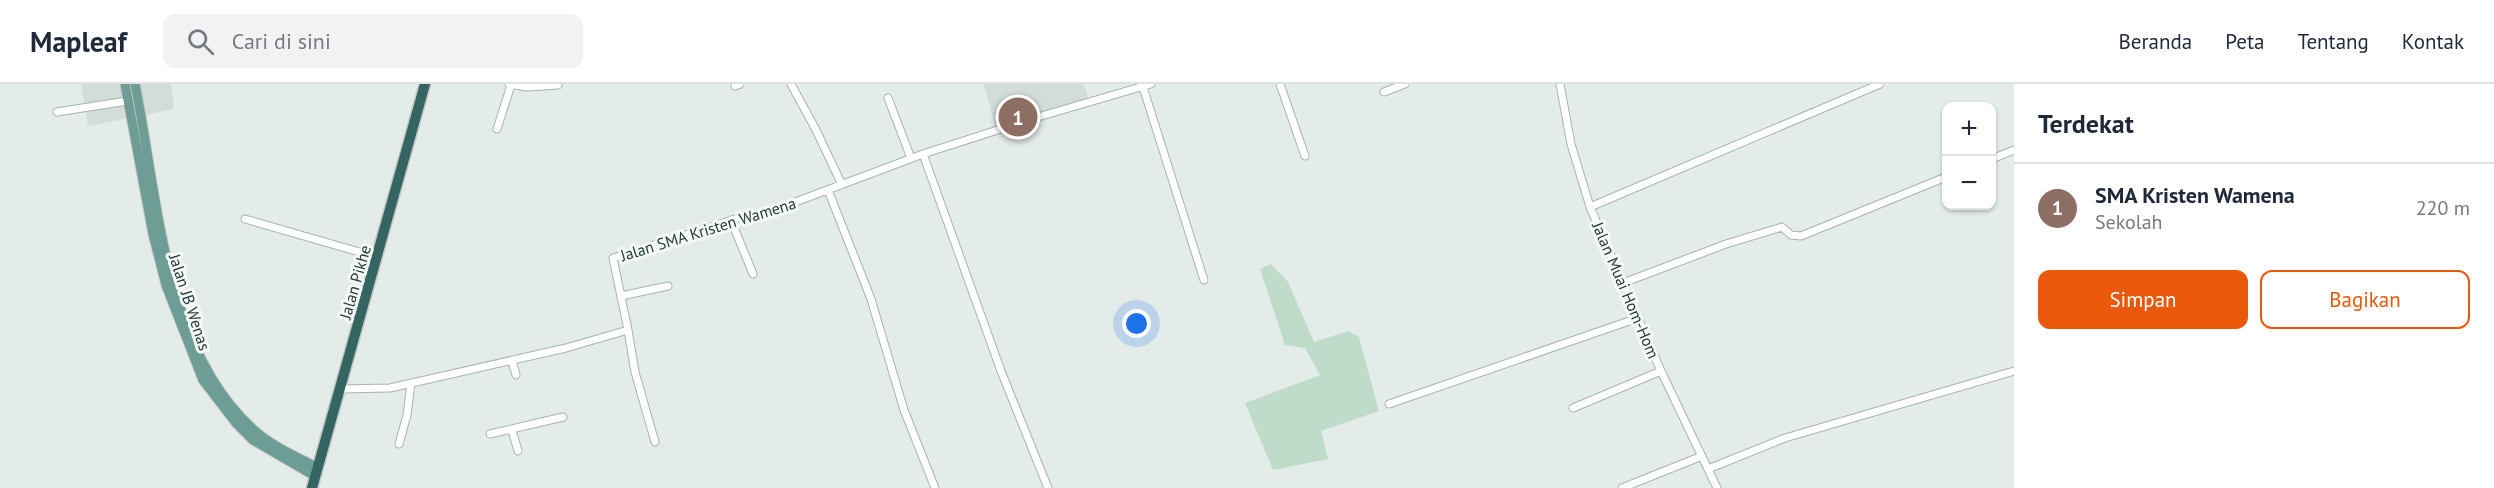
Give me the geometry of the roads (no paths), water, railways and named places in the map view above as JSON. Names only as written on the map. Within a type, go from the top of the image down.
[{"type":"highway","name":"Jalan Pikhe","points":[[312,488],[424,84]]},
{"type":"main road","name":"Jalan JB Wenas","points":[[125,84],[153,234],[169,284],[208,375],[235,410],[257,433],[316,472]]},
{"type":"main road","name":"Jalan JB Wenas","points":[[135,84],[169,284]]},
{"type":"street","points":[[497,129],[510,84],[527,87],[558,85]]},
{"type":"street","points":[[791,84],[842,185]]},
{"type":"street","points":[[1280,84],[1305,156]]},
{"type":"street","points":[[1384,92],[1405,84]]},
{"type":"street","name":"Jalan Muai Hom-Hom","points":[[1560,84],[1571,144],[1590,207],[1660,371],[1717,488]]},
{"type":"street","points":[[1590,207],[1880,84]]},
{"type":"street","points":[[1145,85],[1204,280]]},
{"type":"street","name":"Jalan SMA Kristen Wamena","points":[[655,442],[635,372],[613,258],[731,220],[766,213],[911,158],[1145,85]]},
{"type":"street","points":[[888,98],[911,158]]},
{"type":"street","points":[[57,112],[127,101]]},
{"type":"street","points":[[1996,157],[2014,150]]},
{"type":"street","points":[[923,154],[1001,371],[1048,488]]},
{"type":"street","points":[[1623,283],[1726,244],[1782,227],[1791,235],[1801,236],[1942,179]]},
{"type":"street","points":[[828,190],[871,299],[904,410],[935,488]]},
{"type":"street","points":[[244,219],[377,258]]},
{"type":"street","points":[[731,220],[753,274]]},
{"type":"street","points":[[621,296],[668,286]]},
{"type":"street","points":[[1389,404],[1638,318]]},
{"type":"street","points":[[340,389],[390,388],[411,384],[566,348],[628,330]]},
{"type":"street","points":[[512,361],[516,375]]},
{"type":"street","points":[[1573,408],[1660,371]]},
{"type":"street","points":[[1708,469],[1785,438],[2014,371]]},
{"type":"street","points":[[399,444],[407,415],[411,384]]},
{"type":"street","points":[[490,434],[563,417]]},
{"type":"street","points":[[512,430],[518,452]]},
{"type":"street","points":[[1622,488],[1702,456]]},
{"type":"place","name":"SMA Kristen Wamena","points":[[1018,117]]}]
